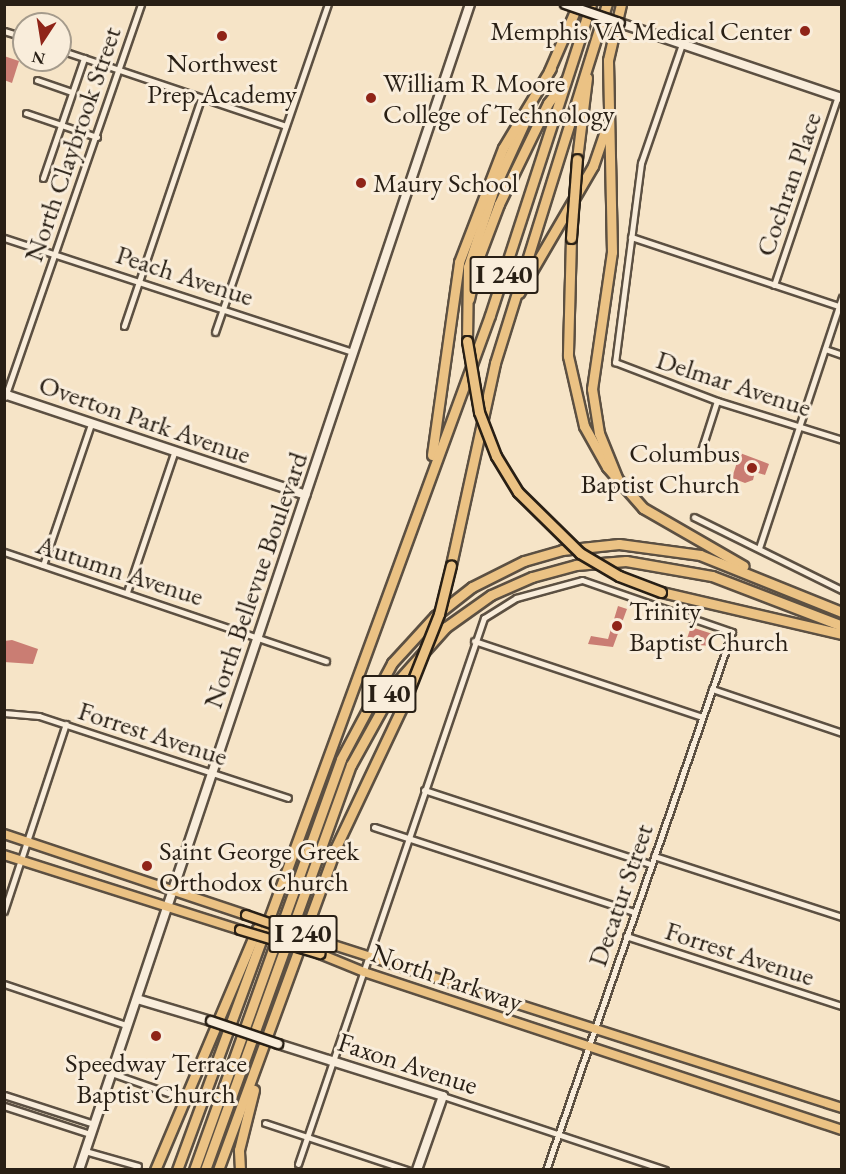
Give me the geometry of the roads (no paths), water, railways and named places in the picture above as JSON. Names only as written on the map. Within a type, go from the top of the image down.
[{"type":"highway","points":[[578,4],[551,68],[493,191],[468,286],[467,341],[479,412],[496,456],[518,492],[547,525],[590,560],[661,592],[842,634]]},
{"type":"highway","name":"I 240","points":[[177,1170],[272,903],[494,304],[591,4]]},
{"type":"highway","name":"I 240","points":[[218,1170],[261,1060],[336,847],[403,705],[431,636],[452,565],[514,300],[607,4]]},
{"type":"highway","points":[[620,485],[599,434],[592,389],[612,252],[608,60],[621,4]]},
{"type":"highway","points":[[588,62],[571,238],[567,344],[573,389],[584,426],[620,485],[676,531],[800,595]]},
{"type":"highway","points":[[430,472],[459,262],[503,148],[551,68]]},
{"type":"highway","points":[[468,286],[499,204],[548,103],[569,76]]},
{"type":"highway","points":[[514,300],[593,166],[608,119]]},
{"type":"highway","name":"I 40","points":[[194,1170],[341,759],[380,682],[429,622],[472,587],[509,567],[562,550],[603,544],[682,550],[842,612]]},
{"type":"highway","name":"I 40","points":[[205,1170],[351,765],[398,682],[446,627],[491,595],[532,577],[576,565],[626,561],[712,576],[842,626]]},
{"type":"highway","points":[[155,1170],[196,1080],[248,946],[272,903]]},
{"type":"highway","points":[[240,1170],[240,1150],[261,1060]]},
{"type":"main road","name":"North Parkway","points":[[4,834],[172,888],[324,942],[371,954],[842,1108]]},
{"type":"main road","name":"North Parkway","points":[[4,855],[320,954],[364,972],[842,1130]]},
{"type":"street","name":"North Claybrook Street","points":[[5,395],[97,137],[141,4]]},
{"type":"street","points":[[216,332],[328,4]]},
{"type":"street","name":"North Bellevue Boulevard","points":[[79,1170],[470,4]]},
{"type":"street","points":[[565,4],[840,97]]},
{"type":"street","points":[[682,44],[641,163],[631,237],[838,306]]},
{"type":"street","points":[[72,54],[286,126]]},
{"type":"street","points":[[43,178],[84,58]]},
{"type":"street","points":[[37,81],[72,92]]},
{"type":"street","name":"Cochran Place","points":[[774,285],[840,97]]},
{"type":"street","points":[[124,326],[201,98]]},
{"type":"street","points":[[26,113],[97,137]]},
{"type":"street","name":"Delmar Avenue","points":[[631,237],[615,362],[717,401],[842,440]]},
{"type":"street","name":"Peach Avenue","points":[[4,238],[139,279],[353,352]]},
{"type":"street","points":[[759,548],[842,297]]},
{"type":"street","points":[[825,349],[842,355]]},
{"type":"street","name":"Overton Park Avenue","points":[[5,395],[306,495]]},
{"type":"street","points":[[699,456],[717,401]]},
{"type":"street","points":[[43,565],[91,424]]},
{"type":"street","points":[[127,592],[175,450]]},
{"type":"street","points":[[694,517],[759,548],[767,556],[842,590]]},
{"type":"street","name":"Autumn Avenue","points":[[4,552],[326,661]]},
{"type":"street","name":"Decatur Street","points":[[474,641],[484,618],[516,598],[582,580],[732,632],[546,1170]]},
{"type":"street","points":[[298,1164],[371,954],[474,641],[702,717]]},
{"type":"street","points":[[712,689],[842,733]]},
{"type":"street","name":"Forrest Avenue","points":[[4,713],[66,724],[288,798]]},
{"type":"street","points":[[4,911],[66,724]]},
{"type":"street","points":[[424,790],[651,864]]},
{"type":"street","name":"Forrest Avenue","points":[[374,827],[634,912]]},
{"type":"street","points":[[654,856],[842,917]]},
{"type":"street","name":"Forrest Avenue","points":[[626,936],[842,1006]]},
{"type":"street","points":[[4,984],[126,1025]]},
{"type":"street","name":"Faxon Avenue","points":[[137,999],[443,1096],[665,1170]]},
{"type":"street","points":[[111,1073],[174,1095]]},
{"type":"street","points":[[4,1095],[93,1124]]},
{"type":"street","points":[[417,1170],[443,1096]]},
{"type":"street","points":[[4,1106],[90,1134]]},
{"type":"street","points":[[265,1122],[407,1170]]},
{"type":"street","points":[[85,1151],[138,1166]]},
{"type":"place","name":"Memphis VA Medical Center","points":[[805,31]]},
{"type":"place","name":"Northwest Prep Academy","points":[[222,36]]},
{"type":"place","name":"William R Moore College of Technology","points":[[371,98]]},
{"type":"place","name":"Maury School","points":[[361,183]]},
{"type":"place","name":"Columbus Baptist Church","points":[[752,468]]},
{"type":"place","name":"Trinity Baptist Church","points":[[617,626]]},
{"type":"place","name":"Saint George Greek Orthodox Church","points":[[147,866]]},
{"type":"place","name":"Speedway Terrace Baptist Church","points":[[156,1036]]}]
